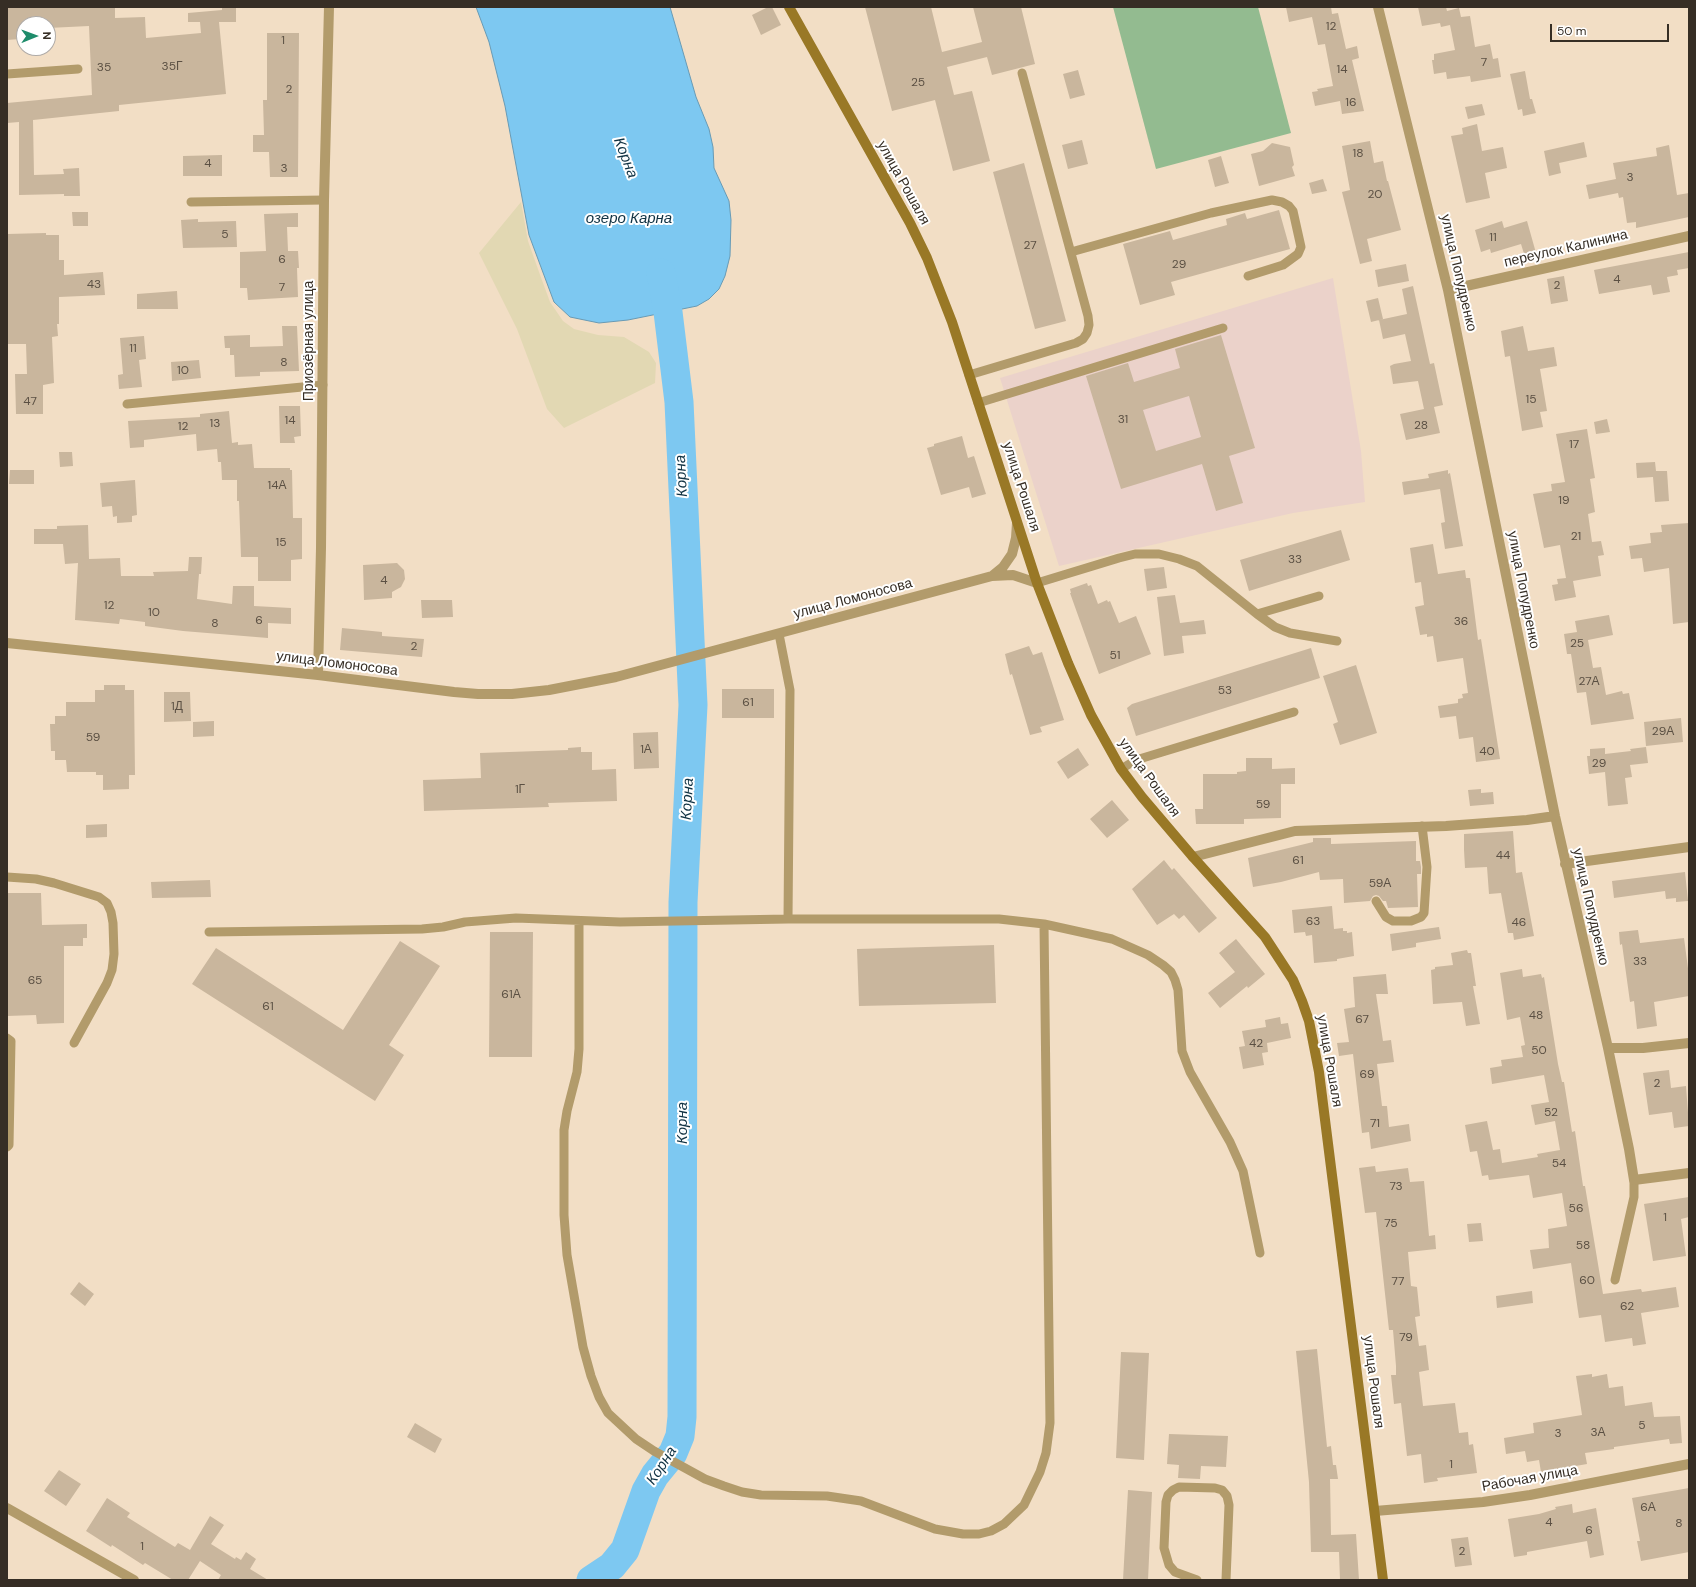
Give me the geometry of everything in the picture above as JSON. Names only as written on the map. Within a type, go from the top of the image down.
[{"type":"main road","name":"улица Рошаля","points":[[789,7],[914,230],[940,290],[1037,583],[1079,689],[1091,715],[1121,769],[1157,815],[1193,857],[1248,916],[1269,942],[1293,980],[1302,1000],[1319,1072],[1383,1580]]},
{"type":"street","name":"Приозёрная улица","points":[[318,675],[323,385],[324,200],[329,7]]},
{"type":"street","name":"улица Попудренко","points":[[1378,7],[1448,290],[1565,864],[1608,1048],[1634,1180]]},
{"type":"street","name":"переулок Калинина","points":[[1448,290],[1689,236]]},
{"type":"street","name":"улица Ломоносова","points":[[992,576],[1003,567],[1012,554],[1016,538],[1017,520]]},
{"type":"street","name":"улица Ломоносова","points":[[7,643],[318,675],[454,692],[495,695],[549,690],[616,677],[992,576],[1013,575],[1037,583]]},
{"type":"street","points":[[1193,857],[1295,831],[1496,823],[1555,816]]},
{"type":"street","points":[[1565,864],[1689,847]]},
{"type":"street","points":[[1608,1048],[1643,1048],[1689,1043]]},
{"type":"street","points":[[1634,1180],[1689,1173]]},
{"type":"street","name":"Рабочая улица","points":[[1375,1511],[1483,1502],[1530,1495],[1689,1464]]},
{"type":"street","points":[[7,1508],[134,1580]]},
{"type":"lane","points":[[7,74],[78,69]]},
{"type":"lane","points":[[969,375],[1076,342],[1083,339],[1087,333],[1088,316],[1022,73]]},
{"type":"lane","points":[[191,202],[324,200]]},
{"type":"lane","points":[[1071,252],[1211,213],[1272,200],[1282,202],[1289,206],[1292,211],[1301,247],[1298,254],[1283,265],[1248,276]]},
{"type":"lane","points":[[978,403],[1223,328]]},
{"type":"lane","points":[[127,404],[323,385]]},
{"type":"lane","points":[[1037,583],[1135,554],[1159,554],[1189,562],[1197,566],[1257,614],[1276,627],[1290,633],[1337,642]]},
{"type":"lane","points":[[1257,614],[1318,596]]},
{"type":"lane","points":[[779,634],[790,690],[788,919]]},
{"type":"lane","points":[[1121,769],[1136,760],[1294,712]]},
{"type":"lane","points":[[1376,901],[1386,917],[1393,921],[1411,921],[1421,917],[1424,913],[1427,867],[1422,826]]},
{"type":"lane","points":[[7,877],[36,879],[99,897],[107,903],[111,912],[114,946],[112,970],[107,983],[74,1043]]},
{"type":"lane","points":[[209,932],[422,929],[442,927],[465,922],[516,918],[579,922],[788,919],[999,919],[1044,924],[1112,939],[1148,955],[1164,965],[1171,972],[1175,980],[1178,990],[1182,1051],[1190,1072],[1230,1142],[1243,1171],[1260,1253]]},
{"type":"lane","points":[[579,922],[579,1049],[577,1072],[567,1110],[563,1153],[564,1215],[567,1255],[583,1347],[591,1376],[599,1396],[608,1412],[636,1439],[686,1470],[705,1479],[742,1492],[761,1495],[827,1496],[861,1501],[935,1529],[963,1534],[979,1534],[992,1531],[1004,1524],[1024,1505],[1040,1472],[1046,1453],[1050,1423],[1044,924]]},
{"type":"lane","points":[[7,1038],[11,1041],[9,1145],[7,1147]]},
{"type":"lane","points":[[1615,1280],[1634,1197],[1634,1180]]},
{"type":"lane","points":[[1197,1580],[1175,1572],[1169,1565],[1164,1548],[1166,1502],[1168,1495],[1179,1487],[1215,1488],[1222,1490],[1228,1496],[1229,1506],[1226,1580]]},
{"type":"shaded area","points":[[1333,278],[1361,451],[1365,502],[1293,513],[1059,566],[1000,378]]},
{"type":"green space","points":[[1113,7],[1258,7],[1291,133],[1156,169]]},
{"type":"sand","points":[[521,202],[528,241],[550,302],[563,321],[574,329],[598,335],[624,337],[649,352],[656,363],[655,383],[564,428],[547,409],[517,329],[479,253]]},
{"type":"water","name":"озеро Карна","points":[[476,7],[670,7],[696,97],[709,129],[713,147],[714,168],[729,201],[731,220],[730,256],[725,276],[719,289],[709,299],[697,306],[628,320],[599,323],[570,317],[554,302],[529,235],[505,106],[489,42]]},
{"type":"building","points":[[7,7],[115,7],[115,18],[145,17],[146,38],[201,33],[200,22],[188,22],[188,13],[222,10],[222,7],[236,7],[236,22],[219,22],[226,94],[119,105],[119,111],[33,120],[34,175],[64,174],[63,169],[79,168],[80,196],[64,196],[64,194],[19,195],[19,122],[7,123],[7,103],[92,95],[89,26],[56,28],[56,16],[16,16],[16,39],[7,40]]},
{"type":"building","points":[[768,7],[772,7],[781,25],[761,35],[752,15]]},
{"type":"building","points":[[865,7],[931,7],[942,52],[982,42],[973,7],[1021,7],[1035,64],[992,75],[987,57],[947,67],[954,95],[972,91],[990,161],[953,171],[935,100],[892,111]]},
{"type":"building","points":[[1286,7],[1331,7],[1332,14],[1338,13],[1346,49],[1357,46],[1359,58],[1352,60],[1364,111],[1342,114],[1340,101],[1315,106],[1312,92],[1318,91],[1317,89],[1333,86],[1325,44],[1318,45],[1312,17],[1289,22]]},
{"type":"building","points":[[1418,7],[1446,7],[1447,11],[1459,8],[1461,17],[1470,16],[1475,47],[1490,44],[1493,59],[1498,58],[1501,77],[1471,82],[1470,76],[1447,79],[1446,72],[1434,74],[1432,60],[1434,60],[1434,54],[1455,50],[1450,25],[1441,27],[1440,23],[1422,26]]},
{"type":"building","points":[[267,33],[299,33],[298,177],[270,177],[269,152],[253,152],[253,135],[264,135],[263,100],[267,100]]},
{"type":"building","points":[[1078,70],[1085,95],[1070,99],[1063,74]]},
{"type":"building","points":[[1525,71],[1530,99],[1532,99],[1536,113],[1523,116],[1522,109],[1518,110],[1510,74]]},
{"type":"building","points":[[1482,104],[1485,115],[1468,119],[1465,107]]},
{"type":"building","points":[[1477,124],[1482,151],[1503,147],[1507,168],[1485,173],[1490,198],[1466,203],[1451,136],[1463,134],[1462,128]]},
{"type":"building","points":[[1082,140],[1088,164],[1068,169],[1062,145]]},
{"type":"building","points":[[1370,141],[1374,163],[1383,161],[1401,230],[1367,239],[1372,261],[1360,264],[1342,192],[1350,190],[1342,146]]},
{"type":"building","points":[[1584,142],[1587,157],[1559,163],[1561,173],[1549,176],[1544,151]]},
{"type":"building","points":[[1272,143],[1290,147],[1294,165],[1292,167],[1295,176],[1259,186],[1251,154],[1263,151]]},
{"type":"building","points":[[1669,145],[1677,195],[1689,193],[1689,217],[1636,228],[1636,222],[1627,223],[1623,197],[1619,198],[1618,193],[1589,199],[1586,185],[1616,179],[1613,163],[1657,156],[1656,148]]},
{"type":"building","points":[[222,155],[222,176],[183,176],[183,156]]},
{"type":"building","points":[[1221,156],[1229,183],[1215,187],[1208,160]]},
{"type":"building","points":[[1024,163],[1066,321],[1035,329],[993,172]]},
{"type":"building","points":[[1323,179],[1327,191],[1312,194],[1309,183]]},
{"type":"building","points":[[1279,210],[1290,249],[1171,282],[1175,295],[1140,305],[1123,244],[1170,231],[1173,240],[1227,225],[1226,219],[1245,213],[1247,219]]},
{"type":"building","points":[[72,212],[88,212],[88,226],[73,226]]},
{"type":"building","points":[[298,213],[298,227],[287,227],[288,251],[298,251],[298,297],[248,300],[247,288],[240,288],[240,252],[266,251],[264,214]]},
{"type":"building","points":[[198,219],[198,222],[236,221],[237,247],[183,248],[181,220]]},
{"type":"building","points":[[1502,221],[1504,228],[1527,221],[1536,253],[1525,257],[1521,244],[1491,253],[1490,249],[1481,252],[1475,230]]},
{"type":"building","points":[[46,233],[46,235],[59,235],[59,260],[64,260],[64,275],[103,272],[105,295],[59,297],[59,324],[57,324],[58,336],[52,337],[54,383],[43,385],[43,414],[16,414],[15,374],[27,374],[26,344],[8,344],[7,234]]},
{"type":"building","points":[[1689,252],[1689,268],[1677,270],[1678,275],[1667,277],[1670,292],[1653,295],[1651,285],[1599,294],[1594,270]]},
{"type":"building","points":[[1406,264],[1409,281],[1378,287],[1375,270]]},
{"type":"building","points":[[1564,276],[1568,301],[1551,304],[1547,279]]},
{"type":"building","points":[[1413,286],[1430,364],[1434,363],[1443,405],[1434,407],[1440,433],[1406,440],[1400,414],[1424,409],[1418,381],[1393,384],[1390,366],[1411,361],[1405,334],[1383,339],[1379,320],[1407,314],[1402,289]]},
{"type":"building","points":[[177,291],[178,309],[137,309],[137,294]]},
{"type":"building","points":[[1378,298],[1383,319],[1371,322],[1366,301]]},
{"type":"building","points":[[282,326],[297,326],[299,371],[260,372],[260,376],[235,377],[234,355],[230,355],[230,348],[225,348],[224,336],[250,335],[250,347],[283,346]]},
{"type":"building","points":[[1523,326],[1528,351],[1554,347],[1557,366],[1540,369],[1547,411],[1540,412],[1543,427],[1522,431],[1510,356],[1505,357],[1501,331]]},
{"type":"building","points":[[1221,335],[1255,448],[1229,456],[1243,503],[1216,511],[1202,464],[1121,489],[1086,376],[1128,363],[1134,382],[1180,368],[1175,349]],"holes":[[[1189,396],[1201,437],[1156,451],[1143,410]]]},
{"type":"building","points":[[144,336],[146,359],[139,360],[142,387],[119,389],[118,375],[123,374],[120,338]]},
{"type":"building","points":[[199,360],[201,378],[172,381],[171,362]]},
{"type":"building","points":[[279,406],[300,406],[301,436],[294,437],[295,443],[280,443]]},
{"type":"building","points":[[229,411],[232,443],[238,442],[238,445],[252,444],[254,468],[290,468],[290,470],[292,470],[293,518],[302,518],[302,559],[291,560],[291,581],[258,581],[258,557],[241,557],[237,480],[222,480],[221,462],[218,462],[217,449],[197,451],[196,434],[144,440],[144,447],[130,448],[128,421],[200,417],[200,414]]},
{"type":"building","points":[[1607,419],[1610,432],[1596,434],[1594,422]]},
{"type":"building","points":[[1587,429],[1595,478],[1590,479],[1595,512],[1588,514],[1592,542],[1601,541],[1604,555],[1598,556],[1601,576],[1573,581],[1576,597],[1555,601],[1552,585],[1558,584],[1557,579],[1566,578],[1560,545],[1544,548],[1533,494],[1552,491],[1551,484],[1565,482],[1556,434]]},
{"type":"building","points":[[962,436],[968,458],[974,456],[986,494],[972,498],[969,487],[941,495],[927,448],[934,446],[934,444]]},
{"type":"building","points":[[59,452],[72,452],[73,466],[60,467]]},
{"type":"building","points":[[1655,462],[1656,471],[1667,471],[1669,501],[1655,502],[1653,477],[1637,478],[1636,463]]},
{"type":"building","points":[[10,470],[34,470],[34,484],[9,484]]},
{"type":"building","points":[[1448,470],[1448,474],[1450,473],[1463,546],[1445,549],[1441,523],[1445,522],[1440,489],[1404,495],[1402,482],[1429,478],[1428,474]]},
{"type":"building","points":[[135,480],[137,515],[132,516],[132,522],[117,523],[117,516],[113,517],[112,506],[102,507],[100,483]]},
{"type":"building","points":[[1689,523],[1689,622],[1673,624],[1669,568],[1644,572],[1642,558],[1631,559],[1629,546],[1651,543],[1650,533],[1662,532],[1661,525]]},
{"type":"building","points":[[88,525],[89,559],[120,558],[121,576],[154,576],[153,572],[188,571],[189,557],[202,557],[197,599],[232,604],[233,586],[254,586],[254,606],[291,608],[291,624],[268,623],[268,638],[183,631],[145,626],[145,622],[120,619],[119,624],[75,620],[78,563],[65,564],[63,544],[34,544],[34,529],[57,529],[57,526]]},
{"type":"building","points":[[1341,530],[1350,560],[1249,591],[1240,560]]},
{"type":"building","points":[[1433,544],[1438,574],[1465,570],[1466,578],[1470,578],[1478,640],[1481,639],[1500,759],[1476,762],[1473,737],[1459,739],[1456,716],[1440,718],[1438,706],[1458,703],[1458,699],[1463,698],[1462,694],[1468,693],[1463,658],[1437,662],[1433,636],[1427,637],[1427,634],[1420,635],[1415,607],[1424,605],[1421,582],[1415,583],[1410,548]]},
{"type":"building","points":[[397,563],[404,570],[405,579],[401,587],[392,592],[392,598],[364,600],[363,565]]},
{"type":"building","points":[[1164,567],[1167,588],[1147,591],[1144,569]]},
{"type":"building","points":[[1087,583],[1088,586],[1091,585],[1098,604],[1107,600],[1108,602],[1110,601],[1119,623],[1136,616],[1151,654],[1099,674],[1070,593],[1070,589]]},
{"type":"building","points":[[1175,595],[1180,623],[1204,620],[1206,634],[1182,636],[1184,653],[1164,656],[1157,597]]},
{"type":"building","points":[[421,600],[452,600],[453,617],[422,618]]},
{"type":"building","points":[[1609,615],[1613,635],[1588,640],[1593,668],[1601,667],[1606,695],[1622,691],[1623,694],[1629,693],[1634,719],[1591,725],[1586,692],[1577,693],[1571,654],[1567,654],[1564,634],[1577,632],[1575,621]]},
{"type":"building","points":[[342,628],[382,632],[382,636],[424,639],[422,657],[340,650]]},
{"type":"building","points":[[1029,646],[1033,655],[1042,652],[1064,720],[1040,727],[1042,732],[1030,735],[1012,674],[1010,675],[1005,654]]},
{"type":"building","points":[[1311,648],[1320,678],[1136,736],[1127,708],[1132,704]]},
{"type":"building","points":[[1356,665],[1377,733],[1340,745],[1333,724],[1338,722],[1323,676]]},
{"type":"building","points":[[104,685],[125,685],[125,690],[134,690],[135,775],[129,775],[129,789],[103,790],[103,775],[96,775],[96,772],[67,772],[66,760],[55,760],[55,751],[51,751],[50,724],[55,724],[55,716],[66,716],[66,702],[95,702],[95,690],[104,690]]},
{"type":"building","points":[[722,689],[774,689],[774,718],[722,718]]},
{"type":"building","points":[[164,692],[190,692],[191,721],[164,722]]},
{"type":"building","points":[[1681,718],[1683,742],[1646,746],[1644,722]]},
{"type":"building","points":[[214,721],[214,736],[193,737],[193,722]]},
{"type":"building","points":[[658,732],[659,768],[634,769],[633,733]]},
{"type":"building","points":[[581,747],[581,752],[592,752],[592,770],[616,769],[617,801],[548,803],[549,807],[424,811],[423,780],[481,778],[480,753],[568,750],[568,748]]},
{"type":"building","points":[[1646,747],[1648,763],[1630,765],[1632,777],[1625,778],[1628,804],[1608,806],[1605,772],[1589,774],[1587,756],[1590,756],[1590,749],[1605,748],[1605,754],[1631,751],[1630,749]]},
{"type":"building","points":[[1078,748],[1089,765],[1068,779],[1057,762]]},
{"type":"building","points":[[1246,758],[1272,758],[1272,769],[1295,768],[1295,784],[1281,784],[1281,818],[1244,819],[1244,824],[1196,824],[1195,809],[1203,809],[1203,774],[1237,774],[1237,772],[1246,771]]},
{"type":"building","points":[[1481,789],[1481,793],[1493,792],[1494,804],[1470,806],[1468,790]]},
{"type":"building","points":[[1112,800],[1129,820],[1107,838],[1090,819]]},
{"type":"building","points":[[107,824],[107,837],[86,838],[86,825]]},
{"type":"building","points":[[1513,831],[1516,873],[1522,872],[1534,936],[1514,940],[1513,933],[1508,933],[1501,893],[1489,894],[1487,867],[1465,868],[1464,850],[1464,834]]},
{"type":"building","points":[[1313,838],[1331,838],[1331,844],[1416,841],[1416,861],[1420,861],[1421,867],[1421,874],[1417,874],[1418,907],[1388,908],[1386,901],[1383,901],[1376,895],[1373,896],[1370,901],[1344,903],[1343,879],[1320,880],[1319,872],[1281,882],[1253,887],[1248,858],[1313,842]]},
{"type":"building","points":[[1164,860],[1172,870],[1174,868],[1217,918],[1199,933],[1184,915],[1179,919],[1174,914],[1157,925],[1132,889]]},
{"type":"building","points":[[1685,872],[1688,901],[1676,902],[1676,898],[1666,899],[1665,891],[1614,898],[1612,881]]},
{"type":"building","points":[[210,880],[211,897],[152,898],[151,882]]},
{"type":"building","points":[[7,893],[41,893],[42,925],[87,924],[87,938],[83,938],[83,946],[64,946],[64,1023],[37,1024],[36,1015],[7,1016]]},
{"type":"building","points":[[1332,906],[1334,929],[1343,928],[1343,931],[1347,931],[1347,933],[1352,932],[1354,956],[1337,959],[1337,961],[1314,963],[1312,935],[1306,936],[1305,932],[1294,933],[1292,910]]},
{"type":"building","points":[[1439,927],[1441,939],[1416,943],[1416,947],[1392,951],[1390,934]]},
{"type":"building","points":[[1638,930],[1640,943],[1684,938],[1689,976],[1689,996],[1654,1002],[1657,1026],[1637,1029],[1634,1001],[1630,1002],[1619,932]]},
{"type":"building","points":[[490,932],[533,932],[532,1057],[489,1057]]},
{"type":"building","points":[[1236,939],[1265,974],[1248,988],[1247,986],[1220,1008],[1208,993],[1235,972],[1219,953]]},
{"type":"building","points":[[400,941],[440,966],[389,1045],[404,1055],[375,1101],[192,984],[216,948],[343,1030]]},
{"type":"building","points":[[994,945],[996,1003],[859,1006],[857,949]]},
{"type":"building","points":[[1467,950],[1468,953],[1471,953],[1476,986],[1473,986],[1480,1024],[1466,1026],[1462,1002],[1433,1004],[1431,970],[1435,969],[1435,967],[1453,965],[1451,953]]},
{"type":"building","points":[[1522,969],[1523,977],[1541,974],[1542,978],[1544,977],[1558,1064],[1562,1082],[1564,1082],[1572,1132],[1575,1131],[1583,1186],[1585,1186],[1603,1294],[1641,1289],[1642,1292],[1676,1287],[1679,1307],[1641,1313],[1646,1344],[1633,1346],[1632,1338],[1605,1342],[1601,1315],[1579,1318],[1571,1263],[1533,1269],[1530,1250],[1549,1248],[1548,1229],[1567,1226],[1562,1193],[1533,1198],[1529,1175],[1489,1180],[1488,1175],[1482,1176],[1477,1151],[1470,1152],[1465,1125],[1487,1121],[1493,1150],[1500,1149],[1502,1163],[1538,1157],[1537,1154],[1560,1150],[1555,1121],[1535,1125],[1531,1105],[1549,1102],[1544,1075],[1492,1084],[1490,1068],[1502,1066],[1501,1060],[1523,1057],[1521,1046],[1525,1045],[1520,1017],[1507,1020],[1500,973]]},
{"type":"building","points":[[1386,974],[1388,994],[1376,994],[1383,1041],[1391,1040],[1394,1062],[1377,1064],[1382,1106],[1387,1106],[1389,1127],[1409,1124],[1411,1141],[1371,1149],[1369,1132],[1362,1133],[1353,1054],[1339,1056],[1337,1043],[1349,1042],[1344,1009],[1355,1007],[1353,977]]},
{"type":"building","points":[[1280,1017],[1281,1024],[1288,1023],[1291,1038],[1267,1043],[1268,1052],[1262,1053],[1264,1065],[1243,1069],[1239,1047],[1245,1046],[1242,1031],[1266,1027],[1265,1020]]},
{"type":"building","points":[[1669,1070],[1671,1088],[1686,1086],[1689,1126],[1674,1128],[1672,1112],[1649,1115],[1643,1073]]},
{"type":"building","points":[[1375,1166],[1376,1172],[1408,1168],[1410,1182],[1424,1181],[1429,1236],[1435,1235],[1436,1249],[1408,1252],[1411,1286],[1417,1287],[1420,1316],[1415,1317],[1419,1346],[1426,1345],[1429,1370],[1419,1372],[1423,1406],[1455,1403],[1459,1433],[1468,1432],[1469,1445],[1473,1444],[1477,1473],[1437,1478],[1438,1481],[1424,1483],[1421,1454],[1407,1456],[1401,1403],[1394,1404],[1391,1375],[1396,1375],[1393,1330],[1389,1330],[1376,1212],[1365,1213],[1359,1168]]},
{"type":"building","points":[[1689,1197],[1689,1217],[1681,1219],[1686,1256],[1653,1261],[1644,1204]]},
{"type":"building","points":[[1481,1223],[1483,1241],[1469,1242],[1467,1224]]},
{"type":"building","points":[[79,1282],[94,1294],[85,1306],[70,1294]]},
{"type":"building","points":[[1532,1291],[1533,1303],[1497,1308],[1496,1296]]},
{"type":"building","points":[[1317,1349],[1327,1447],[1331,1446],[1333,1465],[1336,1465],[1338,1479],[1330,1479],[1331,1535],[1356,1534],[1359,1580],[1340,1580],[1339,1552],[1311,1552],[1309,1482],[1296,1351]]},
{"type":"building","points":[[1121,1352],[1149,1353],[1144,1460],[1116,1458]]},
{"type":"building","points":[[1592,1374],[1592,1377],[1607,1374],[1609,1388],[1623,1386],[1625,1406],[1652,1402],[1654,1417],[1680,1416],[1682,1443],[1670,1444],[1669,1439],[1614,1447],[1614,1449],[1585,1453],[1587,1464],[1541,1472],[1539,1460],[1527,1462],[1525,1451],[1506,1454],[1504,1438],[1534,1433],[1533,1423],[1582,1415],[1576,1376]]},
{"type":"building","points":[[415,1423],[442,1439],[435,1453],[407,1437]]},
{"type":"building","points":[[1169,1434],[1228,1436],[1226,1467],[1201,1466],[1200,1479],[1178,1478],[1179,1465],[1167,1464]]},
{"type":"building","points":[[59,1470],[81,1484],[66,1506],[44,1491]]},
{"type":"building","points":[[1689,1488],[1689,1552],[1641,1561],[1637,1541],[1640,1541],[1632,1498]]},
{"type":"building","points":[[1128,1490],[1152,1492],[1148,1580],[1123,1580]]},
{"type":"building","points":[[107,1498],[130,1513],[127,1517],[175,1547],[178,1543],[190,1550],[210,1516],[224,1525],[211,1544],[235,1559],[236,1557],[241,1560],[246,1552],[256,1559],[250,1569],[268,1580],[218,1580],[221,1575],[200,1561],[188,1580],[173,1580],[145,1563],[143,1565],[112,1545],[111,1547],[86,1531]]},
{"type":"building","points":[[1572,1504],[1573,1513],[1596,1508],[1604,1555],[1590,1558],[1587,1541],[1527,1552],[1527,1555],[1514,1557],[1508,1519],[1539,1514],[1556,1509],[1555,1507]]},
{"type":"building","points":[[1468,1537],[1472,1565],[1455,1567],[1451,1539]]},
{"type":"waterway","name":"Корна","points":[[591,1580],[612,1566],[625,1550],[646,1491],[655,1475],[673,1453],[680,1436],[682,1417],[683,902],[693,705],[679,402],[668,312],[661,273]]}]
